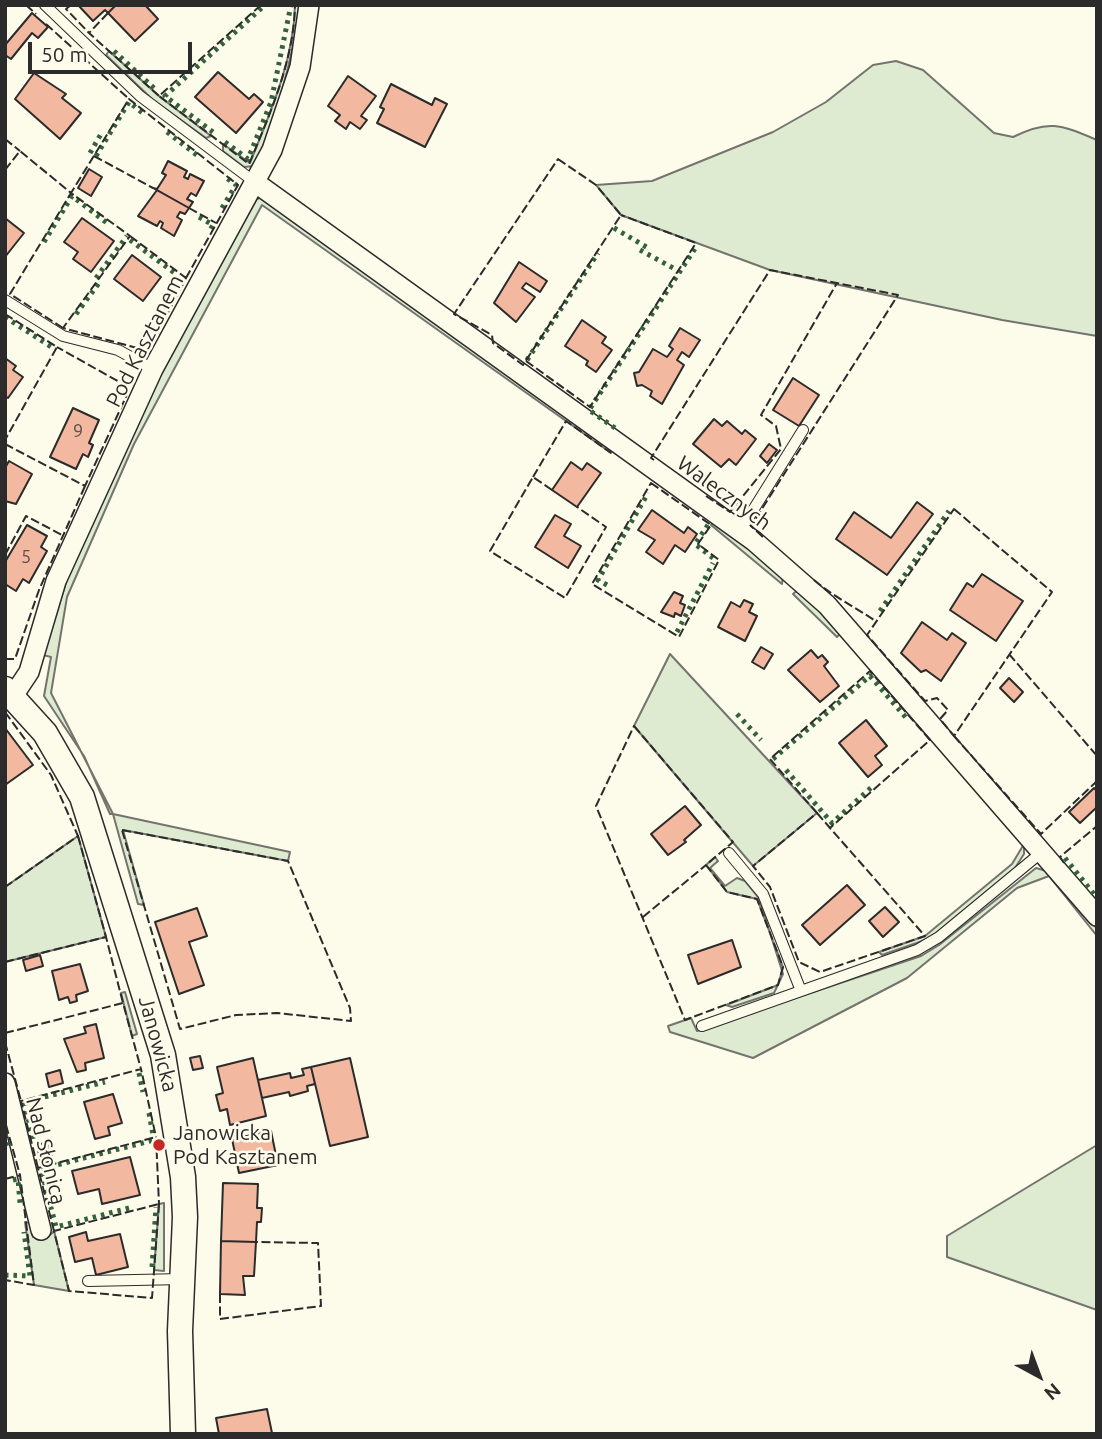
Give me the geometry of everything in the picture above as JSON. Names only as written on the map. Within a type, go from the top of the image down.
[{"type":"street","name":"Pod Kasztanem","points":[[9,693],[29,672],[56,581],[153,369],[256,183],[292,98],[309,5]]},
{"type":"street","name":"Walecznych","points":[[256,183],[740,531],[791,571],[827,605],[1097,916]]},
{"type":"street","name":"Janowicka","points":[[9,693],[52,743],[82,797],[153,1018],[172,1093],[185,1217],[180,1331],[183,1434]]},
{"type":"street","name":"Nad Słonicą","points":[[5,1083],[41,1230]]},
{"type":"lane","points":[[45,5],[140,96],[256,183]]},
{"type":"lane","points":[[5,300],[63,336],[118,350],[153,369]]},
{"type":"lane","points":[[740,531],[803,430]]},
{"type":"lane","points":[[702,1026],[917,950],[939,937],[1043,852]]},
{"type":"lane","points":[[729,853],[763,894],[801,991]]},
{"type":"lane","points":[[88,1281],[183,1279]]},
{"type":"green space","points":[[295,5],[300,5],[297,26],[277,107],[255,166],[244,167],[223,151],[223,144],[250,163],[286,66]]},
{"type":"green space","points":[[109,51],[159,96],[211,136],[206,138],[152,99],[106,55]]},
{"type":"green space","points":[[896,61],[923,70],[994,133],[1013,137],[1036,128],[1055,126],[1097,140],[1097,336],[1002,320],[770,270],[621,215],[596,185],[652,181],[773,132],[826,102],[873,65]]},
{"type":"green space","points":[[261,197],[610,449],[611,453],[262,205],[134,444],[67,597],[51,693],[81,751],[44,696],[51,657],[43,655],[70,570],[161,373],[256,200]]},
{"type":"green space","points":[[714,520],[783,575],[782,584],[711,525]]},
{"type":"green space","points":[[800,588],[842,632],[837,637],[793,594]]},
{"type":"green space","points":[[670,654],[817,813],[753,866],[634,726]]},
{"type":"green space","points":[[925,727],[1024,844],[932,737],[930,740],[922,730]]},
{"type":"green space","points":[[89,767],[113,814],[110,814]]},
{"type":"green space","points":[[113,814],[290,852],[288,861],[123,830],[144,905],[138,904]]},
{"type":"green space","points":[[78,836],[106,937],[5,962],[5,887]]},
{"type":"green space","points":[[1024,844],[1024,854],[1013,871],[931,938],[882,955],[879,952],[925,936],[1012,864]]},
{"type":"green space","points":[[715,857],[718,861],[710,868],[725,886],[737,878],[745,881],[759,898],[770,934],[757,899],[727,892],[706,865]]},
{"type":"green space","points":[[1036,868],[1053,873],[1097,929],[1097,936],[1049,876],[1017,888],[907,978],[753,1058],[670,1032],[668,1026],[691,1018],[697,1031],[921,956],[939,945]]},
{"type":"green space","points":[[770,934],[783,967],[782,971]]},
{"type":"green space","points":[[778,985],[774,993],[732,1007],[726,1005]]},
{"type":"green space","points":[[125,992],[137,1034],[132,1036],[121,993]]},
{"type":"green space","points":[[1097,1145],[1097,1310],[947,1257],[947,1236]]},
{"type":"green space","points":[[164,1203],[164,1271],[154,1270],[159,1204]]},
{"type":"green space","points":[[25,1222],[31,1223],[33,1237],[48,1237],[54,1231],[69,1291],[34,1285]]},
{"type":"building","points":[[78,5],[116,5],[108,13],[105,10],[93,21]]},
{"type":"building","points":[[116,5],[145,5],[158,19],[135,41],[108,13]]},
{"type":"building","points":[[32,13],[48,27],[38,38],[32,33],[11,59],[5,55],[5,45]]},
{"type":"building","points":[[218,72],[249,99],[254,94],[263,102],[236,133],[195,97]]},
{"type":"building","points":[[34,73],[66,94],[62,98],[81,113],[60,139],[15,99]]},
{"type":"building","points":[[348,76],[376,96],[361,116],[367,120],[360,129],[350,122],[346,129],[335,121],[340,115],[328,106]]},
{"type":"building","points":[[391,84],[432,105],[435,98],[447,104],[425,147],[377,123],[384,109],[380,107]]},
{"type":"building","points":[[168,161],[187,171],[184,177],[188,179],[190,174],[204,181],[196,196],[191,193],[187,199],[193,202],[189,208],[153,188],[157,189],[166,175],[162,173]]},
{"type":"building","points":[[89,169],[102,177],[91,196],[78,188]]},
{"type":"building","points":[[157,190],[189,208],[185,214],[180,212],[177,217],[182,220],[174,236],[161,228],[163,223],[160,221],[157,226],[138,216]]},
{"type":"building","points":[[5,218],[24,233],[5,257]]},
{"type":"building","points":[[82,218],[114,241],[91,272],[73,259],[78,252],[64,242]]},
{"type":"building","points":[[132,255],[161,277],[143,301],[114,279]]},
{"type":"building","points":[[519,262],[547,281],[540,292],[526,283],[522,288],[535,297],[516,322],[494,303]]},
{"type":"building","points":[[582,320],[606,337],[602,343],[612,350],[596,372],[586,365],[588,361],[565,346]]},
{"type":"building","points":[[680,328],[700,340],[689,357],[682,352],[677,360],[684,365],[662,404],[650,396],[652,391],[642,385],[637,386],[634,373],[639,372],[653,349],[667,357],[673,349],[669,346]]},
{"type":"building","points":[[5,358],[16,366],[13,370],[23,377],[8,398],[5,396]]},
{"type":"building","points":[[793,378],[819,395],[799,426],[773,410]]},
{"type":"building","points":[[73,408],[99,420],[89,443],[93,445],[88,457],[83,454],[76,469],[50,457]]},
{"type":"building","points":[[714,419],[722,426],[727,421],[742,434],[745,430],[756,439],[736,465],[729,459],[721,467],[693,444]]},
{"type":"building","points":[[769,444],[777,450],[767,463],[760,456]]},
{"type":"building","points":[[9,461],[32,474],[16,504],[5,501],[5,468]]},
{"type":"building","points":[[571,462],[582,470],[587,463],[601,473],[577,507],[552,490]]},
{"type":"building","points":[[917,502],[933,514],[887,575],[836,539],[854,512],[891,538]]},
{"type":"building","points":[[652,510],[684,533],[688,527],[697,534],[685,552],[675,545],[663,564],[646,552],[655,540],[638,530]]},
{"type":"building","points":[[555,515],[571,524],[564,536],[581,546],[568,568],[535,547]]},
{"type":"building","points":[[27,525],[47,536],[41,547],[47,551],[29,583],[23,579],[16,591],[5,584],[5,562]]},
{"type":"building","points":[[982,574],[1023,601],[996,641],[950,610],[967,583],[973,587]]},
{"type":"building","points":[[674,592],[683,596],[680,603],[685,605],[681,616],[675,613],[674,617],[661,612]]},
{"type":"building","points":[[744,600],[753,604],[749,612],[757,616],[745,641],[718,627],[731,602],[740,607]]},
{"type":"building","points":[[922,622],[947,640],[952,633],[966,643],[941,681],[926,670],[921,672],[901,653]]},
{"type":"building","points":[[761,647],[773,654],[764,669],[752,662]]},
{"type":"building","points":[[811,650],[818,658],[822,655],[828,662],[824,666],[839,686],[820,702],[788,670]]},
{"type":"building","points":[[1009,678],[1023,692],[1014,702],[1000,688]]},
{"type":"building","points":[[866,720],[887,746],[875,756],[882,765],[868,777],[839,743]]},
{"type":"building","points":[[5,728],[33,765],[5,785]]},
{"type":"building","points":[[1094,788],[1097,791],[1097,807],[1080,823],[1069,812]]},
{"type":"building","points":[[685,806],[701,825],[684,840],[686,842],[668,855],[651,834]]},
{"type":"building","points":[[847,885],[865,905],[820,945],[802,925]]},
{"type":"building","points":[[885,907],[899,922],[883,937],[869,921]]},
{"type":"building","points":[[197,908],[207,936],[189,942],[204,985],[179,994],[155,922]]},
{"type":"building","points":[[732,940],[741,967],[698,984],[688,955]]},
{"type":"building","points":[[40,955],[43,966],[26,971],[23,960]]},
{"type":"building","points":[[80,964],[88,991],[76,995],[77,1001],[70,1003],[68,997],[59,1000],[52,971]]},
{"type":"building","points":[[96,1024],[104,1058],[85,1063],[86,1070],[77,1072],[64,1039],[86,1033],[84,1027]]},
{"type":"building","points":[[200,1056],[203,1068],[193,1070],[190,1058]]},
{"type":"building","points":[[253,1058],[266,1116],[230,1125],[227,1109],[220,1111],[216,1095],[223,1093],[217,1067]]},
{"type":"building","points":[[350,1058],[368,1137],[330,1146],[311,1067]]},
{"type":"building","points":[[311,1067],[315,1084],[307,1086],[308,1091],[290,1096],[289,1092],[262,1098],[258,1080],[290,1073],[291,1078],[304,1075],[302,1069]]},
{"type":"building","points":[[60,1070],[63,1083],[49,1087],[46,1074]]},
{"type":"building","points":[[113,1094],[122,1123],[108,1127],[110,1135],[95,1139],[84,1102]]},
{"type":"building","points":[[271,1131],[278,1165],[239,1173],[232,1139]]},
{"type":"building","points":[[48,1142],[53,1161],[41,1164],[37,1145]]},
{"type":"building","points":[[130,1157],[140,1195],[102,1204],[99,1189],[78,1194],[72,1171]]},
{"type":"building","points":[[223,1183],[258,1184],[257,1208],[262,1208],[261,1222],[257,1222],[256,1242],[221,1241]]},
{"type":"building","points":[[86,1232],[88,1241],[120,1234],[128,1267],[96,1275],[92,1258],[75,1262],[69,1237]]},
{"type":"building","points":[[221,1241],[256,1242],[254,1276],[243,1276],[245,1295],[220,1294]]},
{"type":"building","points":[[267,1409],[272,1433],[219,1434],[216,1418]]},
{"type":"hedge","points":[[213,132],[165,96],[265,5]]},
{"type":"hedge","points":[[225,142],[248,159],[271,102],[291,5]]},
{"type":"hedge","points":[[114,51],[156,90]]},
{"type":"hedge","points":[[96,156],[129,102],[145,115]]},
{"type":"hedge","points":[[167,132],[198,156]]},
{"type":"hedge","points":[[90,153],[101,134]]},
{"type":"hedge","points":[[222,208],[236,185],[224,176]]},
{"type":"hedge","points":[[44,242],[72,196],[107,223]]},
{"type":"hedge","points":[[199,217],[213,225],[210,230]]},
{"type":"hedge","points":[[614,228],[648,248]]},
{"type":"hedge","points":[[96,278],[127,236]]},
{"type":"hedge","points":[[130,240],[176,274]]},
{"type":"hedge","points":[[615,428],[589,410],[696,247]]},
{"type":"hedge","points":[[640,250],[675,269]]},
{"type":"hedge","points":[[527,360],[598,253]]},
{"type":"hedge","points":[[145,347],[180,279]]},
{"type":"hedge","points":[[76,314],[99,283]]},
{"type":"hedge","points":[[5,317],[53,348]]},
{"type":"hedge","points":[[607,585],[598,580],[648,493]]},
{"type":"hedge","points":[[880,611],[949,511]]},
{"type":"hedge","points":[[708,525],[695,544],[717,561]]},
{"type":"hedge","points":[[677,632],[713,563]]},
{"type":"hedge","points":[[773,759],[870,676],[908,720]]},
{"type":"hedge","points":[[737,714],[761,740]]},
{"type":"hedge","points":[[786,770],[832,823],[874,785]]},
{"type":"hedge","points":[[1065,858],[1097,898]]},
{"type":"hedge","points":[[139,1073],[143,1092]]},
{"type":"hedge","points":[[33,1139],[24,1102],[105,1082]]},
{"type":"hedge","points":[[149,1113],[153,1135]]},
{"type":"hedge","points":[[5,1134],[8,1146]]},
{"type":"hedge","points":[[129,1208],[56,1227],[41,1169],[154,1140]]},
{"type":"hedge","points":[[13,1180],[18,1179],[20,1203]]},
{"type":"hedge","points":[[152,1267],[156,1207]]},
{"type":"hedge","points":[[5,1275],[30,1276],[24,1232]]},
{"type":"fence","points":[[26,5],[36,14]]},
{"type":"fence","points":[[71,5],[66,9],[89,33]]},
{"type":"fence","points":[[261,5],[159,96],[249,164],[286,66],[295,5]]},
{"type":"fence","points":[[108,13],[89,33],[159,96]]},
{"type":"fence","points":[[46,24],[129,99]]},
{"type":"fence","points":[[5,170],[20,151],[71,193],[129,99],[238,185],[186,278]]},
{"type":"fence","points":[[5,139],[20,151]]},
{"type":"fence","points":[[94,156],[153,188]]},
{"type":"fence","points":[[558,159],[596,185],[621,215],[523,365],[493,343],[492,335],[454,314],[558,159]]},
{"type":"fence","points":[[63,328],[10,294],[71,193],[130,236]]},
{"type":"fence","points":[[189,208],[216,223]]},
{"type":"fence","points":[[526,361],[590,407],[696,243],[621,215]]},
{"type":"fence","points":[[130,236],[186,278],[148,351],[63,328],[130,236]]},
{"type":"fence","points":[[654,460],[651,458],[770,270],[898,295],[751,526],[763,537]]},
{"type":"fence","points":[[706,496],[730,512],[781,449],[776,426],[761,415],[837,283]]},
{"type":"fence","points":[[5,314],[57,347],[5,440]]},
{"type":"fence","points":[[5,444],[85,486],[130,388],[57,347]]},
{"type":"fence","points":[[533,477],[566,421],[611,453]]},
{"type":"fence","points":[[552,490],[533,477],[490,551],[565,598],[606,527],[577,507]]},
{"type":"fence","points":[[651,483],[711,525],[698,544],[719,560],[679,637],[592,584],[651,483]]},
{"type":"fence","points":[[5,659],[15,659],[39,590],[85,486]]},
{"type":"fence","points":[[954,509],[1052,592],[954,736],[940,719],[948,710],[937,698],[925,701],[867,635],[954,509]]},
{"type":"fence","points":[[5,555],[26,516],[62,535]]},
{"type":"fence","points":[[814,580],[877,622]]},
{"type":"fence","points":[[1009,654],[1097,756]]},
{"type":"fence","points":[[817,813],[770,759],[870,671],[930,740],[830,828]]},
{"type":"fence","points":[[5,712],[51,775],[78,836],[5,887]]},
{"type":"fence","points":[[634,726],[733,842],[706,865],[727,892],[757,899],[783,967],[778,985],[685,1020],[596,806],[634,726]]},
{"type":"fence","points":[[954,736],[1041,834],[1097,781]]},
{"type":"fence","points":[[817,813],[830,828],[925,936],[820,972],[799,962],[770,887],[753,866],[817,813]]},
{"type":"fence","points":[[1064,863],[1060,857],[1097,826]]},
{"type":"fence","points":[[122,830],[288,861],[350,1008],[351,1021],[277,1013],[236,1015],[180,1029],[122,830]]},
{"type":"fence","points":[[78,836],[106,937]]},
{"type":"fence","points":[[643,917],[706,865]]},
{"type":"fence","points":[[5,962],[106,937],[123,1003]]},
{"type":"fence","points":[[5,1033],[123,1003],[141,1069]]},
{"type":"fence","points":[[5,1042],[21,1101]]},
{"type":"fence","points":[[38,1168],[21,1101],[141,1069],[156,1137]]},
{"type":"fence","points":[[6,1125],[20,1175]]},
{"type":"fence","points":[[54,1231],[38,1168],[156,1137],[159,1204]]},
{"type":"fence","points":[[5,1179],[20,1175],[34,1285],[5,1280]]},
{"type":"fence","points":[[159,1204],[152,1298],[69,1291],[54,1231],[159,1204]]},
{"type":"fence","points":[[220,1294],[220,1319],[321,1306],[318,1243],[256,1242]]},
{"type":"place","name":"Janowicka Pod Kasztanem","points":[[159,1145]]}]
